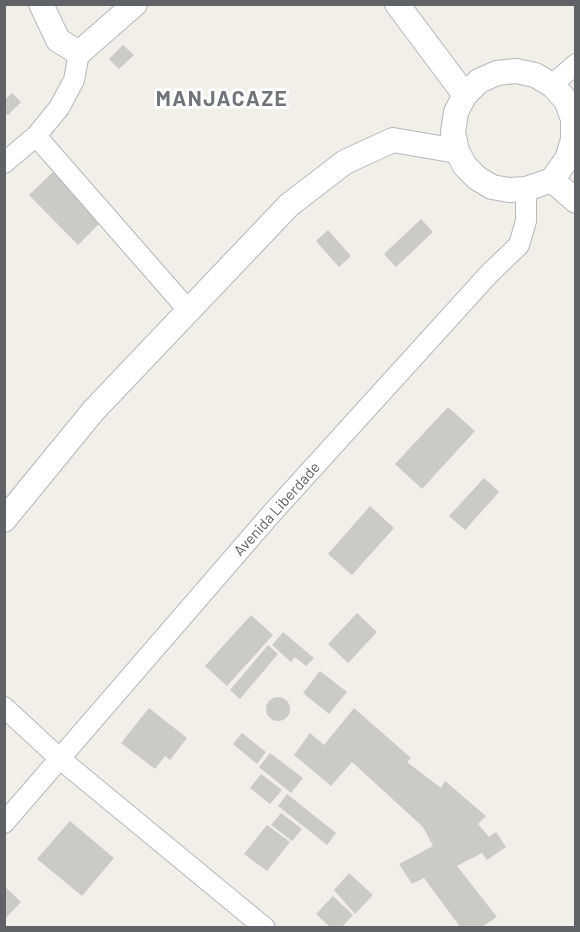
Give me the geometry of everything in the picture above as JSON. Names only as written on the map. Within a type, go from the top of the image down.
[{"type":"street","points":[[41,4],[58,40],[79,53]]},
{"type":"street","points":[[4,163],[36,136],[59,108],[74,80],[79,53],[135,4]]},
{"type":"street","points":[[397,4],[465,95]]},
{"type":"street","points":[[552,85],[576,64]]},
{"type":"street","points":[[516,70],[535,75],[552,85],[566,100],[573,119],[573,140],[567,159],[552,180],[526,189],[509,190],[492,187],[471,172],[457,151],[456,112],[465,95],[479,81],[496,73],[516,70]]},
{"type":"street","points":[[36,136],[189,311]]},
{"type":"street","points":[[4,520],[94,410],[289,205],[345,162],[393,140],[457,151]]},
{"type":"street","points":[[552,180],[576,201]]},
{"type":"street","name":"Avenida Liberdade","points":[[4,823],[272,513],[489,274],[519,245],[526,221],[526,189]]},
{"type":"street","points":[[4,707],[59,758],[265,927]]},
{"type":"building","points":[[123,45],[134,55],[119,69],[109,59]]},
{"type":"building","points":[[12,93],[21,102],[8,115],[4,113],[4,101]]},
{"type":"building","points":[[53,172],[101,222],[78,245],[29,195]]},
{"type":"building","points":[[421,219],[433,232],[396,267],[384,254]]},
{"type":"building","points":[[328,230],[351,256],[339,267],[316,241]]},
{"type":"building","points":[[448,407],[475,431],[422,489],[395,464]]},
{"type":"building","points":[[484,478],[499,492],[465,530],[449,516]]},
{"type":"building","points":[[370,506],[394,528],[352,575],[328,554]]},
{"type":"building","points":[[357,613],[377,632],[348,663],[328,644]]},
{"type":"building","points":[[251,615],[273,635],[227,686],[205,666]]},
{"type":"building","points":[[283,632],[314,658],[306,666],[295,657],[291,662],[272,645]]},
{"type":"building","points":[[268,645],[278,654],[240,699],[230,690]]},
{"type":"building","points":[[320,671],[347,692],[329,714],[303,693]]},
{"type":"building","points":[[278,697],[287,700],[290,709],[287,718],[278,721],[269,718],[266,709],[269,700]]},
{"type":"building","points":[[149,708],[187,738],[170,760],[165,756],[155,769],[121,743]]},
{"type":"building","points":[[354,708],[411,758],[407,762],[441,788],[445,781],[486,816],[478,824],[489,837],[496,832],[506,847],[487,860],[482,853],[457,866],[497,917],[480,928],[461,928],[424,878],[412,884],[399,864],[433,846],[423,827],[352,762],[331,786],[294,755],[310,733],[324,745]]},
{"type":"building","points":[[242,733],[266,752],[257,764],[233,744]]},
{"type":"building","points":[[270,753],[303,778],[291,793],[259,767]]},
{"type":"building","points":[[261,774],[282,790],[270,804],[250,788]]},
{"type":"building","points":[[287,794],[336,833],[327,845],[278,806]]},
{"type":"building","points":[[281,813],[302,829],[292,841],[271,825]]},
{"type":"building","points":[[70,821],[114,858],[82,896],[37,859]]},
{"type":"building","points":[[267,825],[290,842],[267,871],[244,854]]},
{"type":"building","points":[[349,873],[373,895],[355,914],[334,890]]},
{"type":"building","points":[[4,886],[21,902],[4,920]]},
{"type":"building","points":[[333,896],[353,915],[341,928],[331,928],[316,914]]},
{"type":"district","name":"MANJACAZE","points":[[222,99]]}]
